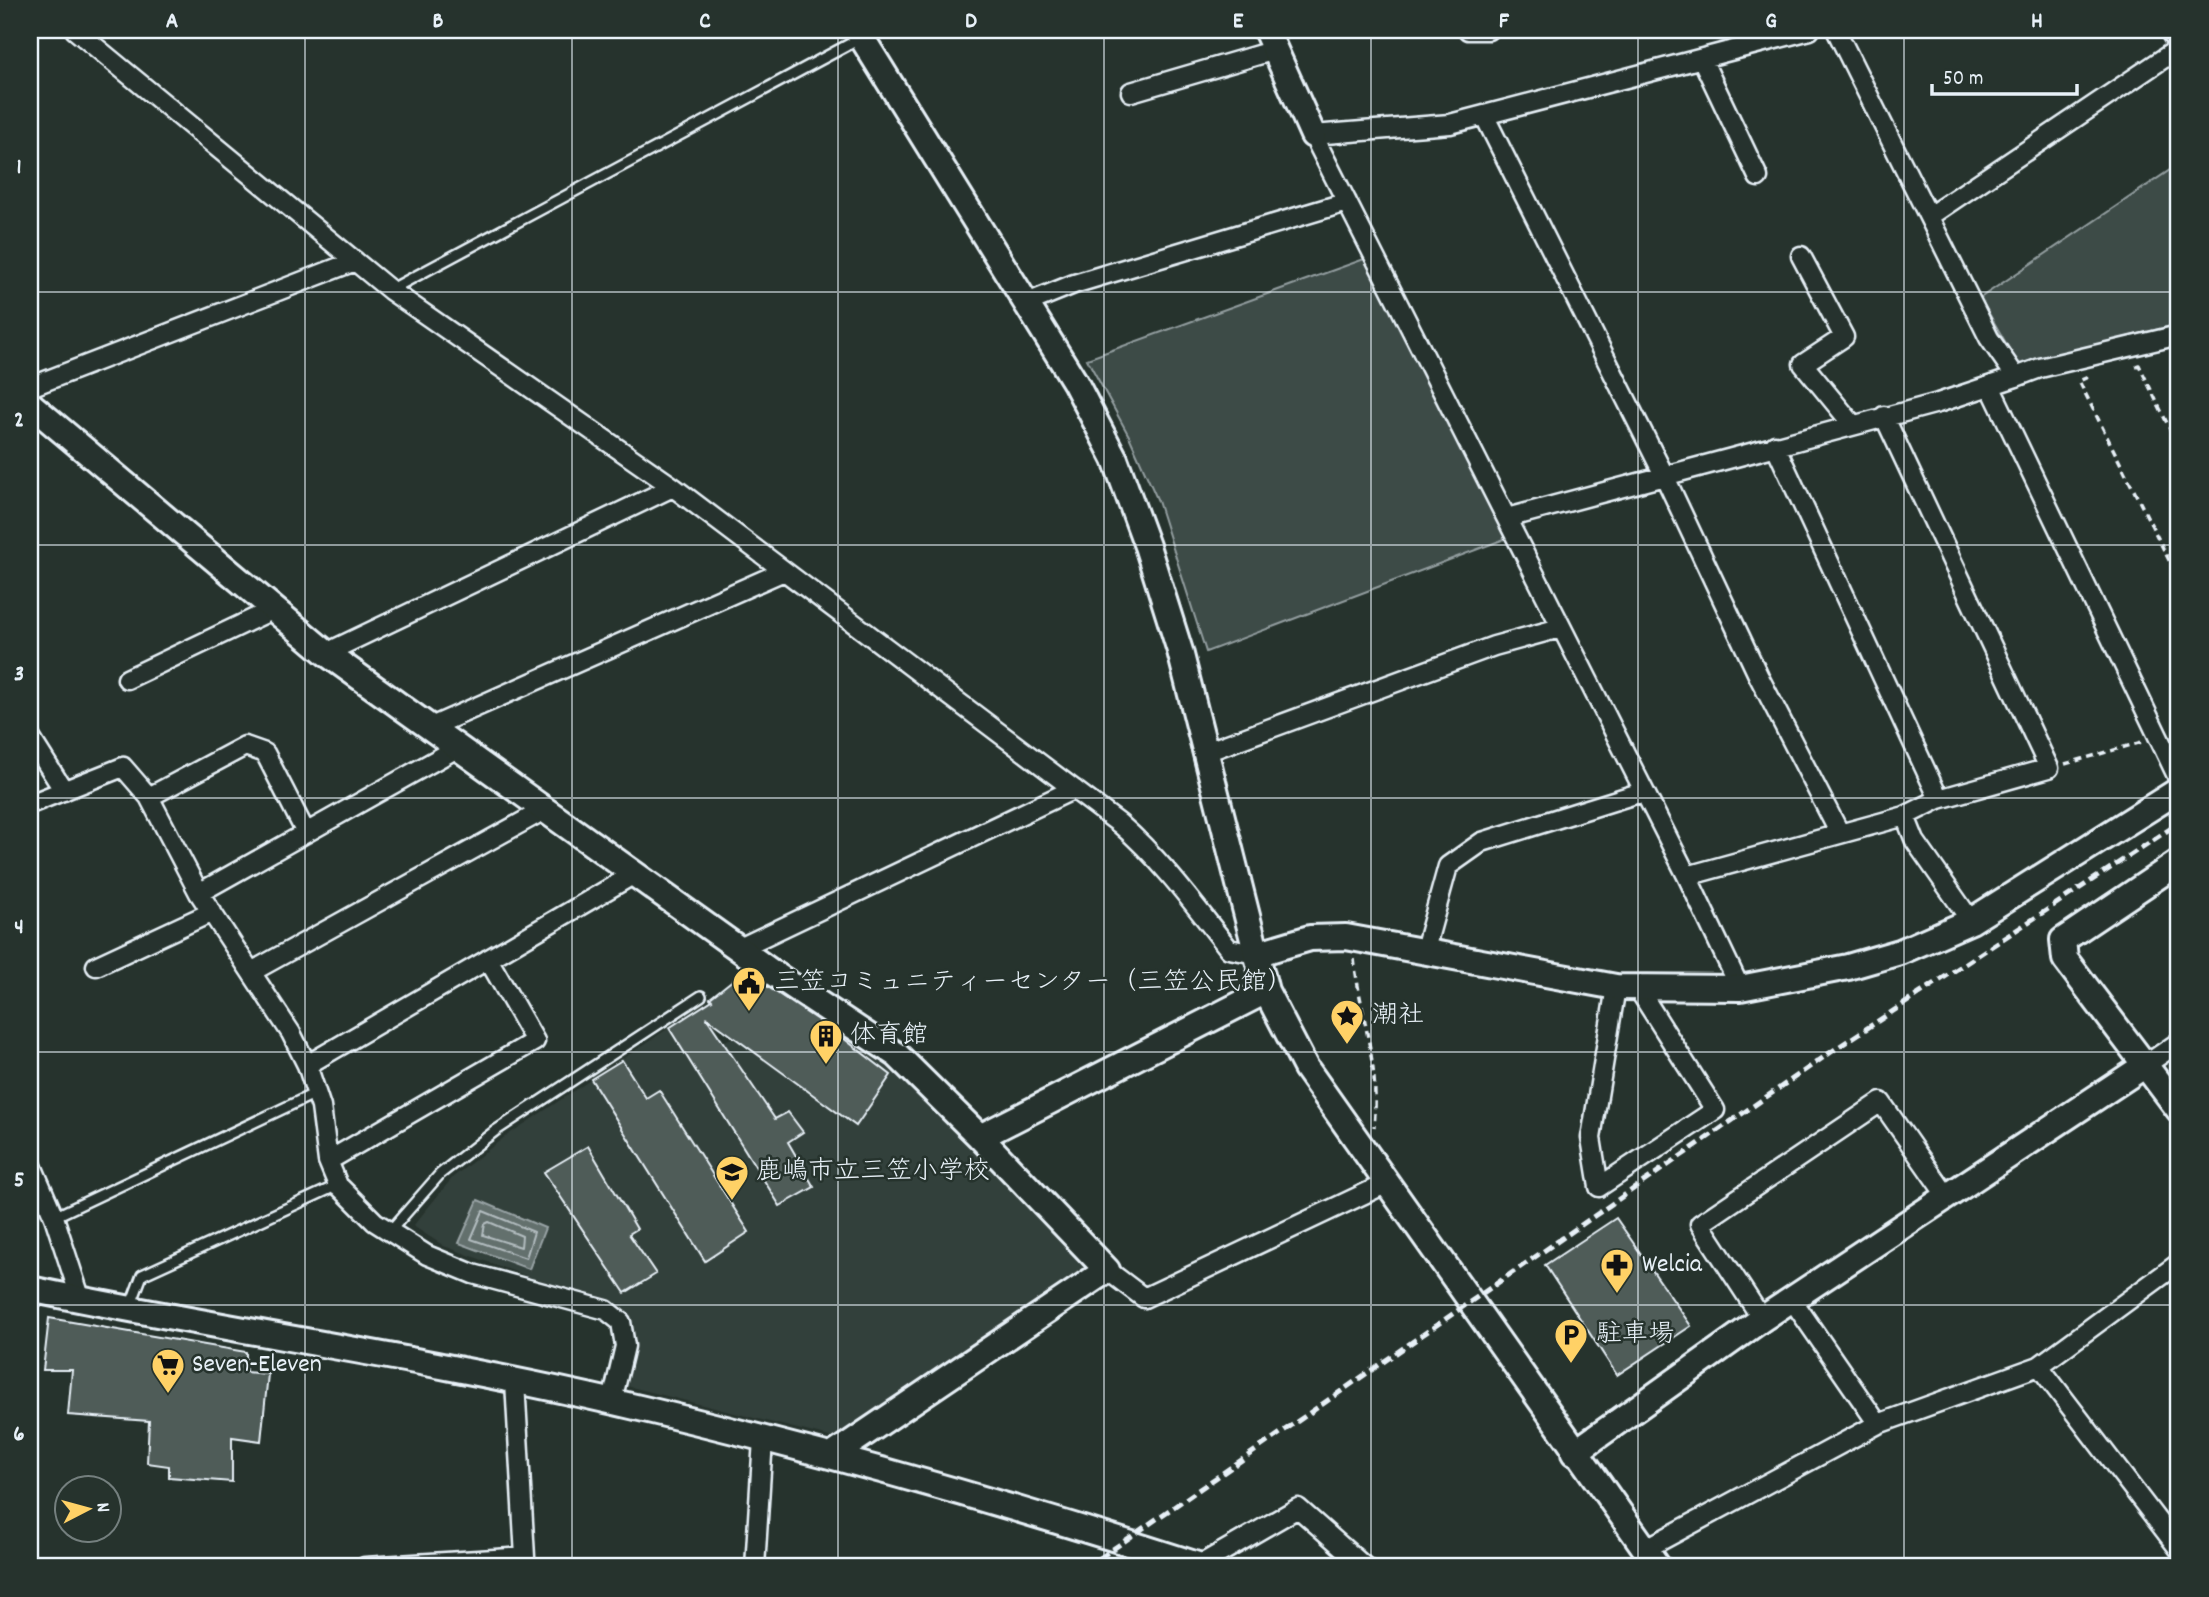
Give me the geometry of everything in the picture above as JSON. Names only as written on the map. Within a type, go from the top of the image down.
[{"type":"street","points":[[75,30],[390,290],[673,487],[1074,789],[1143,844],[1229,949],[1256,954],[1310,938],[1352,938],[1626,987],[1740,988],[1848,967],[1900,952],[1971,921],[2179,790]]},
{"type":"street","points":[[1468,30],[1488,30]]},
{"type":"street","points":[[1313,135],[1450,124],[1810,30]]},
{"type":"street","points":[[1836,30],[1931,215],[1989,338],[2016,377]]},
{"type":"street","points":[[2172,30],[2179,40]]},
{"type":"street","points":[[859,34],[1075,382],[1115,458],[1147,546],[1180,651],[1203,753],[1266,991],[1306,1068],[1574,1453],[1651,1558],[1878,1424],[2039,1366],[2179,1263]]},
{"type":"street","points":[[1130,92],[1271,40],[1313,135],[1642,792],[1687,876],[1740,988]]},
{"type":"street","points":[[1931,215],[2179,48]]},
{"type":"street","points":[[1702,59],[1758,177]]},
{"type":"street","points":[[1484,115],[1664,475],[1759,677],[1839,832]]},
{"type":"street","points":[[1027,303],[1074,284],[1347,202]]},
{"type":"street","points":[[1801,256],[1844,337],[1803,364],[1853,425]]},
{"type":"street","points":[[30,387],[355,261]]},
{"type":"street","points":[[1507,518],[1853,425],[1990,386],[2040,368],[2179,335]]},
{"type":"street","points":[[1990,386],[2179,779]]},
{"type":"street","points":[[30,404],[326,653],[740,948],[897,1055],[1107,1270],[1144,1298],[1385,1184]]},
{"type":"street","points":[[1687,876],[1905,816],[1939,799],[2049,768],[1884,416]]},
{"type":"street","points":[[1775,445],[1939,799]]},
{"type":"street","points":[[326,653],[673,487]]},
{"type":"street","points":[[431,727],[784,571]]},
{"type":"street","points":[[127,679],[274,609]]},
{"type":"street","points":[[1203,753],[1494,646],[1560,628]]},
{"type":"street","points":[[30,737],[64,791]]},
{"type":"street","points":[[149,797],[245,746],[265,752],[306,832]]},
{"type":"street","points":[[199,893],[459,747]]},
{"type":"street","points":[[30,804],[123,767],[149,797],[199,893],[253,971],[307,1065],[321,1107],[328,1161],[338,1185],[375,1222],[428,1255],[473,1274],[606,1310],[621,1322],[625,1346],[612,1401]]},
{"type":"street","points":[[740,948],[1074,789]]},
{"type":"street","points":[[1424,953],[1448,866],[1482,842],[1642,792]]},
{"type":"street","points":[[253,971],[546,809]]},
{"type":"street","points":[[1905,816],[1915,841],[1971,921]]},
{"type":"street","points":[[2179,862],[2063,940],[2065,959],[2179,1110]]},
{"type":"street","points":[[307,1065],[636,873]]},
{"type":"street","points":[[96,966],[212,912]]},
{"type":"street","points":[[328,1161],[535,1041],[488,959]]},
{"type":"street","points":[[1626,987],[1715,1110],[1600,1187],[1591,1138],[1626,987]]},
{"type":"street","points":[[980,1137],[1266,991]]},
{"type":"street","points":[[1574,1453],[1762,1319],[1793,1301],[1946,1195],[2179,1042]]},
{"type":"street","points":[[1762,1319],[1700,1224],[1881,1102],[1946,1195]]},
{"type":"street","points":[[30,1161],[54,1217],[81,1300]]},
{"type":"street","points":[[833,1455],[1107,1270]]},
{"type":"street","points":[[30,1289],[286,1335],[612,1401],[833,1455],[1201,1566],[1298,1508],[1365,1567]]},
{"type":"street","points":[[1793,1301],[1878,1424]]},
{"type":"street","points":[[2039,1366],[2179,1549]]},
{"type":"street","points":[[365,1567],[525,1562],[515,1382]]},
{"type":"street","points":[[755,1567],[763,1438]]},
{"type":"street","points":[[1132,1567],[1158,1552]]},
{"type":"lane","points":[[390,290],[859,34]]},
{"type":"lane","points":[[390,1231],[440,1174],[495,1131],[701,996]]},
{"type":"lane","points":[[54,1217],[316,1093]]},
{"type":"lane","points":[[129,1308],[142,1275],[338,1185]]},
{"type":"path","points":[[2132,366],[2139,365],[2179,448]]},
{"type":"path","points":[[2090,375],[2079,381],[2179,580]]},
{"type":"path","points":[[2049,768],[2158,737]]},
{"type":"path","points":[[1352,938],[1358,994],[1375,1066],[1377,1098],[1373,1139]]},
{"type":"shaded area","points":[[2179,164],[2179,324],[2018,364],[1980,298]]},
{"type":"shaded area","points":[[1367,258],[1510,537],[1206,652],[1158,501],[1129,436],[1087,359]]},
{"type":"shaded area","name":"鹿嶋市立三笠小学校","points":[[788,997],[868,1050],[980,1137],[1087,1269],[838,1439],[627,1386],[634,1344],[630,1316],[605,1298],[532,1278],[444,1246],[413,1226],[453,1177],[506,1136],[699,1008],[707,1005],[722,1042],[741,1034],[758,1053]]},
{"type":"water","points":[[478,1200],[545,1228],[529,1269],[459,1243]]},
{"type":"building","points":[[744,971],[834,1031],[891,1075],[856,1126],[706,1017],[775,1119],[788,1112],[803,1132],[788,1142],[814,1187],[780,1206],[669,1028],[712,1000],[710,998]]},
{"type":"building","points":[[622,1060],[646,1098],[659,1090],[749,1232],[705,1261],[591,1079]]},
{"type":"building","points":[[588,1146],[637,1229],[629,1234],[656,1274],[625,1293],[544,1172]]},
{"type":"building","name":"Welcia","points":[[1616,1218],[1691,1326],[1617,1375],[1545,1265]]},
{"type":"building","name":"Seven-Eleven","points":[[49,1318],[246,1352],[246,1372],[268,1374],[261,1441],[232,1437],[232,1482],[169,1477],[169,1466],[147,1463],[149,1421],[68,1415],[72,1370],[43,1370]]},
{"type":"railway","points":[[1087,1567],[1837,1048],[2179,823]]},
{"type":"place","name":"三笠コミュニティーセンター（三笠公民館）","points":[[749,1013]]},
{"type":"place","name":"潮社","points":[[1347,1046]]},
{"type":"place","name":"体育館","points":[[826,1066]]},
{"type":"place","name":"鹿嶋市立三笠小学校","points":[[732,1202]]},
{"type":"place","name":"Welcia","points":[[1617,1295]]},
{"type":"place","name":"駐車場","points":[[1571,1365]]},
{"type":"place","name":"Seven-Eleven","points":[[168,1395]]}]
